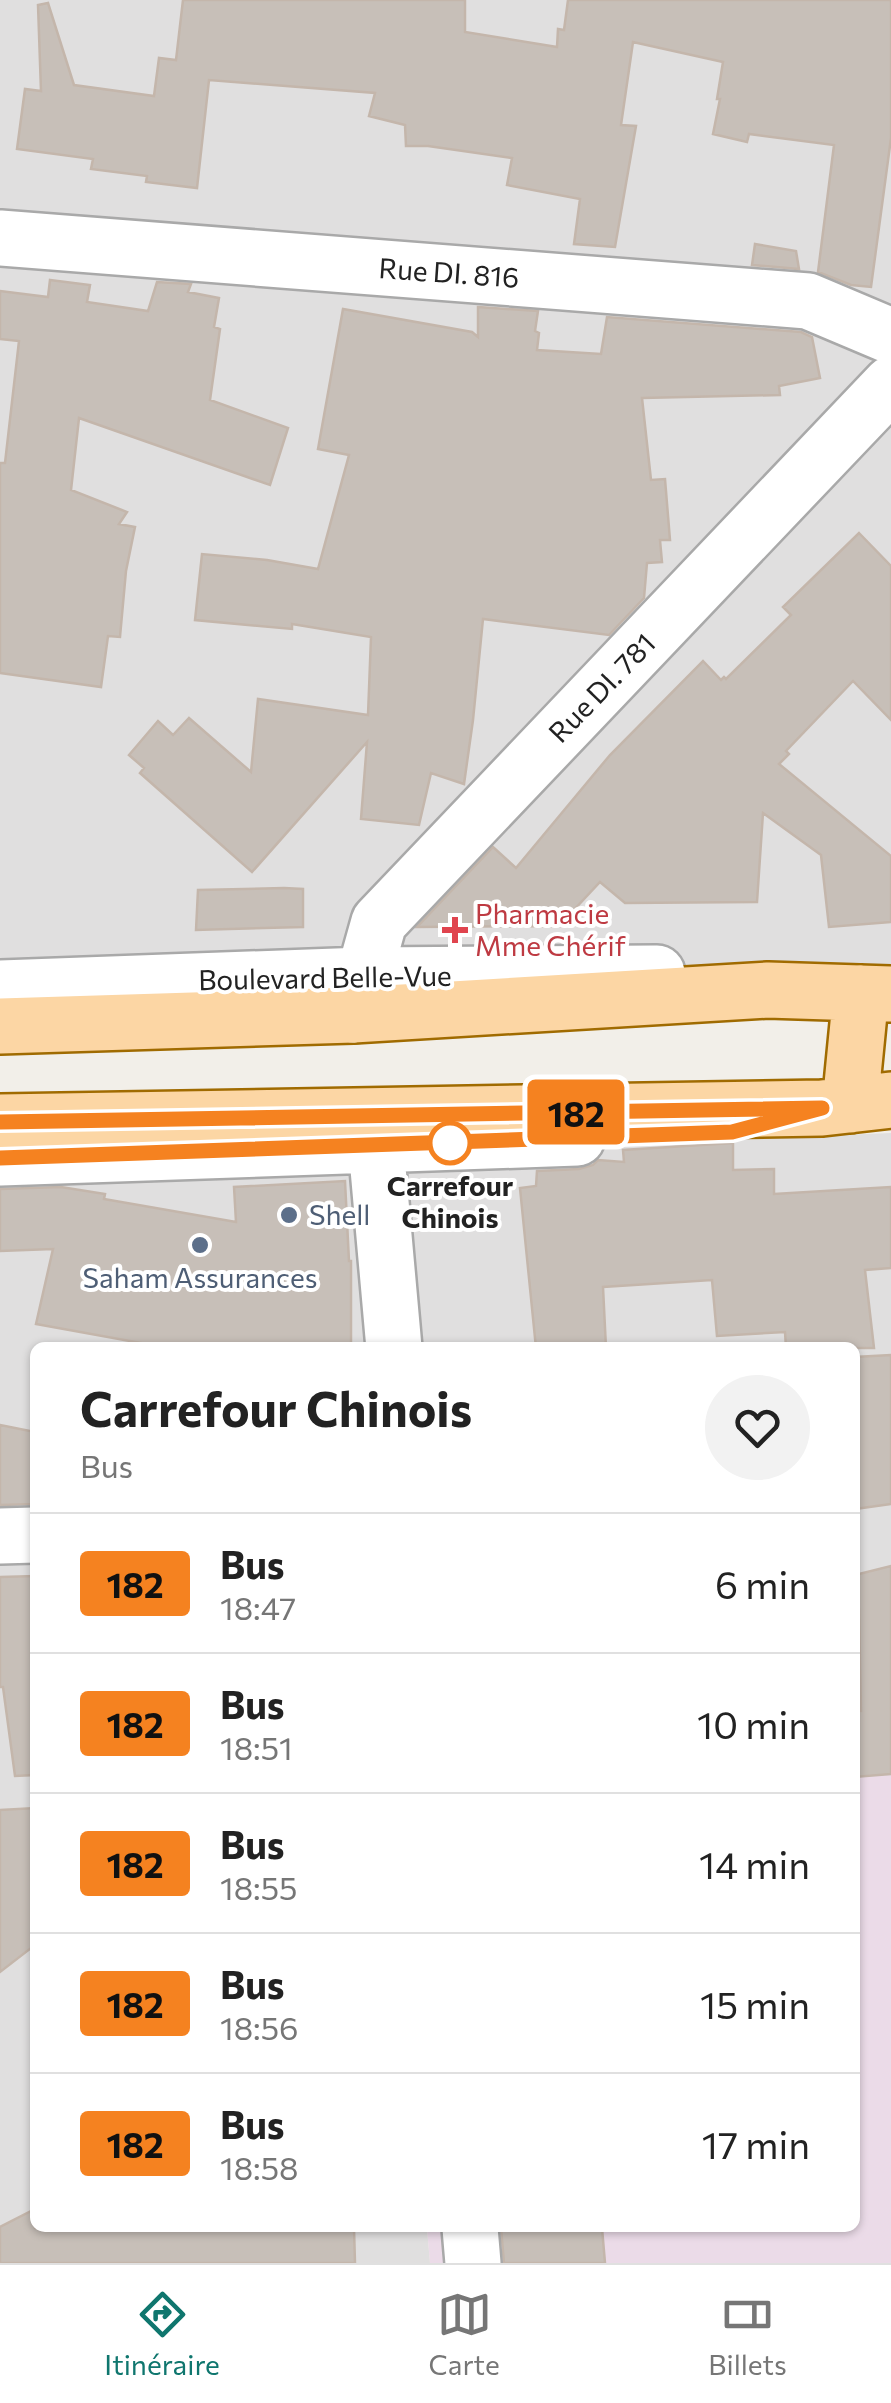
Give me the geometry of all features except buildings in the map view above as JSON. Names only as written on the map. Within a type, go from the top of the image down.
[{"type":"main road","name":"Boulevard Belle-Vue","points":[[0,1026],[359,995],[768,990],[876,993]]},
{"type":"main road","points":[[0,1122],[854,1104],[876,993]]},
{"type":"street","name":"Rue DI. 816","points":[[0,238],[808,301],[891,336]]},
{"type":"street","name":"Rue DI. 781","points":[[359,995],[378,922],[891,384]]},
{"type":"street","name":"Boulevard Belle-Vue","points":[[0,988],[359,995]]},
{"type":"street","points":[[0,1158],[732,1132],[854,1104]]},
{"type":"street","points":[[376,1146],[393,1342]]},
{"type":"street","points":[[0,1536],[30,1535]]},
{"type":"street","points":[[470,2232],[473,2263]]},
{"type":"shaded area","points":[[0,0],[891,0],[891,986],[0,992]]},
{"type":"shaded area","points":[[891,1133],[891,1668],[860,1671],[860,1342],[30,1342],[30,2232],[427,2232],[430,2263],[0,2263],[0,1169]]},
{"type":"shaded area","points":[[891,1668],[891,2263],[430,2263],[427,2232],[860,2232],[860,1671]]},
{"type":"bus line","name":"182","points":[[0,1122],[822,1108],[732,1132],[0,1158]]},
{"type":"place","name":"Pharmacie Mme Chérif","points":[[455,930]]},
{"type":"place","name":"Carrefour Chinois","points":[[450,1143]]},
{"type":"place","name":"Shell","points":[[289,1215]]},
{"type":"place","name":"Saham Assurances","points":[[200,1245]]}]
